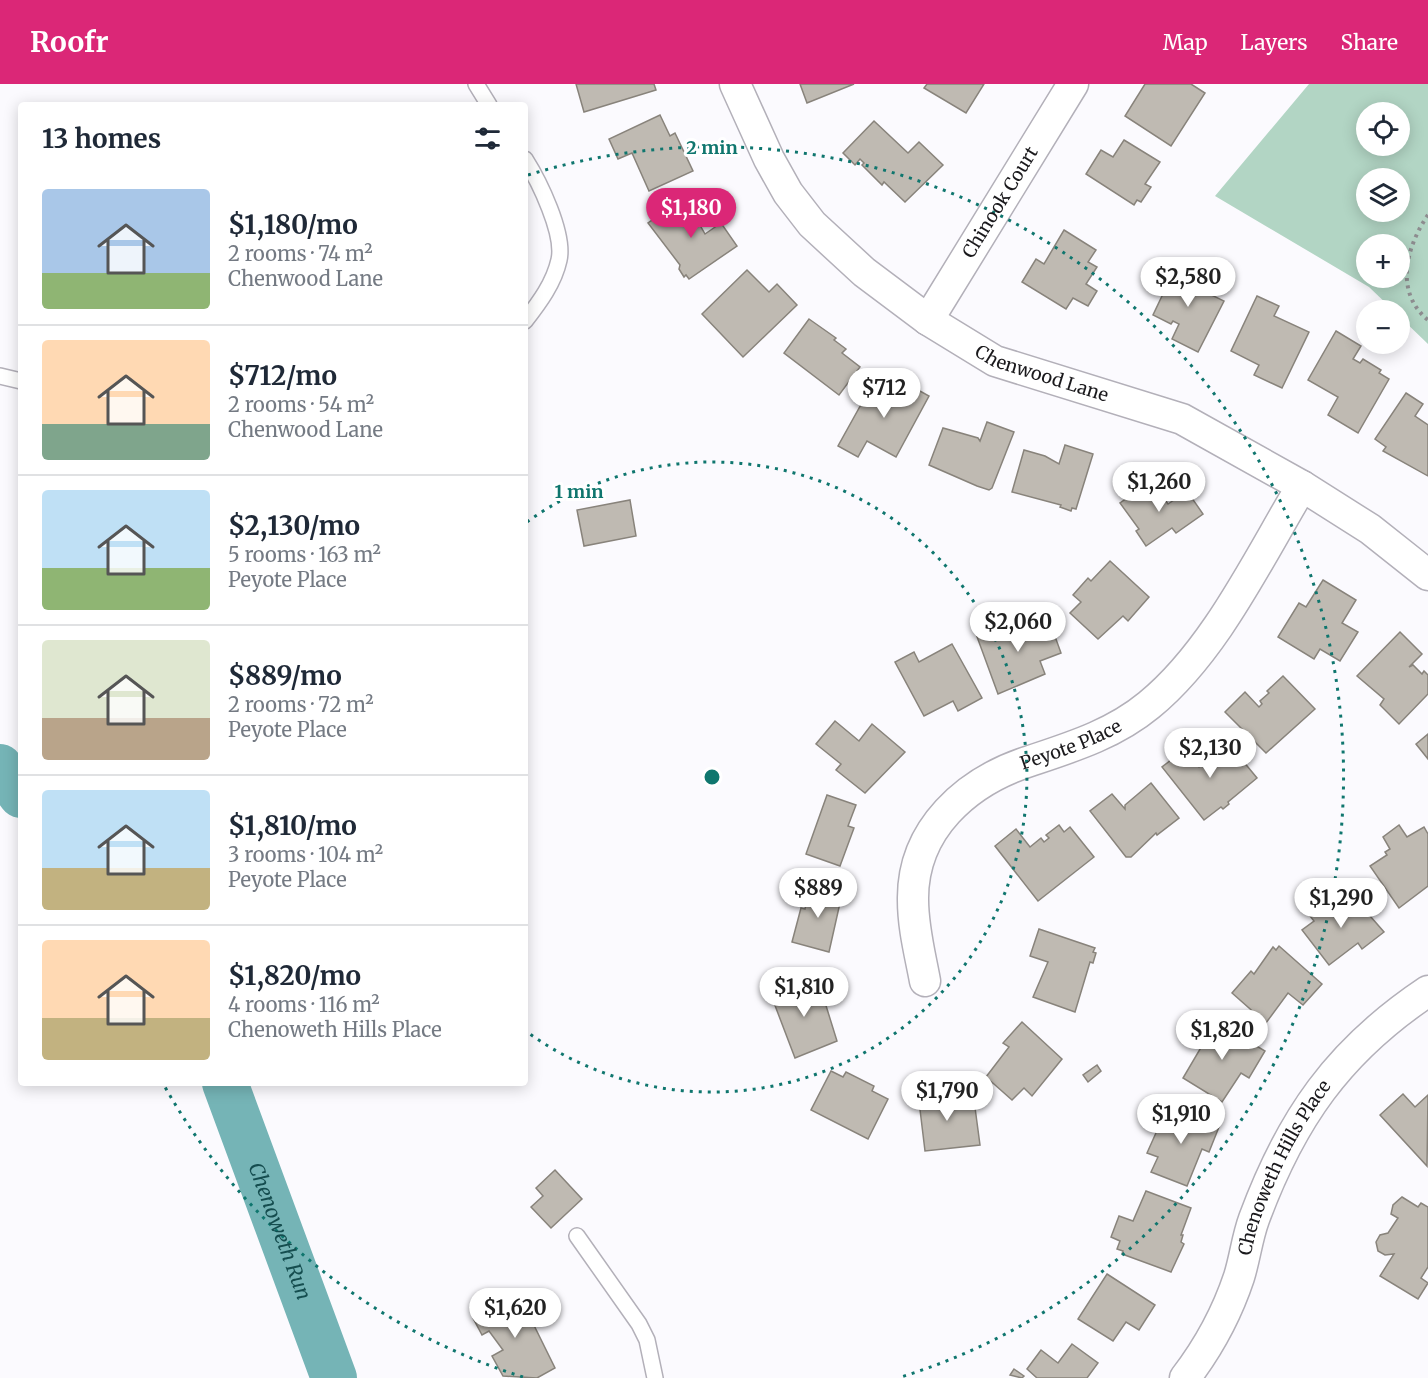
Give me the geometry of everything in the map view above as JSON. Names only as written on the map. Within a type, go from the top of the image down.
[{"type":"street","name":"Chenwood Lane","points":[[735,84],[769,159],[788,193],[812,224],[864,272],[928,320],[995,361],[1182,419],[1302,486],[1370,529],[1428,575]]},
{"type":"street","name":"Chinook Court","points":[[928,320],[1073,84]]},
{"type":"street","name":"Peyote Place","points":[[925,981],[915,932],[913,898],[917,867],[927,841],[943,816],[964,794],[990,776],[1063,752],[1107,732],[1148,706],[1173,683],[1205,646],[1302,486]]},
{"type":"street","name":"Chenoweth Hills Place","points":[[1185,1378],[1220,1321],[1239,1277],[1253,1222],[1289,1136],[1320,1088],[1356,1047],[1398,1011],[1428,991]]},
{"type":"lane","points":[[476,84],[487,102]]},
{"type":"lane","points":[[528,164],[537,177],[555,224],[559,259],[543,297],[528,317]]},
{"type":"lane","points":[[0,376],[18,380]]},
{"type":"lane","points":[[577,1236],[639,1324],[647,1340],[655,1378]]},
{"type":"path","points":[[1428,215],[1418,229],[1406,263],[1407,290],[1420,314],[1428,321]]},
{"type":"green space","points":[[1309,84],[1428,84],[1428,344],[1410,327],[1410,300],[1383,300],[1370,288],[1410,288],[1410,234],[1356,234],[1356,279],[1215,196]]},
{"type":"building","points":[[576,84],[654,84],[656,90],[584,112]]},
{"type":"building","points":[[800,84],[854,84],[807,103]]},
{"type":"building","points":[[927,84],[984,84],[966,113],[924,88]]},
{"type":"building","points":[[1145,84],[1191,84],[1205,93],[1171,146],[1125,116]]},
{"type":"building","points":[[660,115],[670,136],[675,133],[693,171],[649,191],[632,153],[618,159],[609,139]]},
{"type":"building","points":[[874,121],[908,153],[919,142],[943,165],[905,202],[884,182],[882,185],[862,165],[864,163],[860,159],[855,165],[843,153]]},
{"type":"building","points":[[1124,140],[1160,162],[1145,184],[1151,187],[1141,202],[1137,200],[1134,205],[1086,174],[1101,150],[1113,157]]},
{"type":"building","points":[[686,197],[699,216],[696,218],[705,234],[721,223],[737,246],[689,279],[686,275],[684,277],[679,269],[680,265],[648,223]]},
{"type":"building","points":[[1064,230],[1096,250],[1088,262],[1097,267],[1086,284],[1097,291],[1088,306],[1073,298],[1066,309],[1022,282],[1036,259],[1044,264]]},
{"type":"building","points":[[1182,264],[1202,274],[1195,287],[1224,301],[1198,352],[1172,339],[1179,324],[1173,321],[1171,324],[1153,315],[1172,275],[1176,277]]},
{"type":"building","points":[[747,270],[769,292],[777,284],[797,305],[743,357],[702,314]]},
{"type":"building","points":[[1257,296],[1279,306],[1274,316],[1309,332],[1282,388],[1254,375],[1259,365],[1231,351]]},
{"type":"building","points":[[809,319],[836,338],[834,340],[846,349],[842,353],[860,367],[839,395],[784,353]]},
{"type":"building","points":[[1336,331],[1356,343],[1356,354],[1353,359],[1360,363],[1363,359],[1381,370],[1379,373],[1389,379],[1358,433],[1328,415],[1338,397],[1308,380]]},
{"type":"building","points":[[902,381],[929,396],[896,457],[867,441],[858,457],[838,446],[873,383],[895,395]]},
{"type":"building","points":[[1406,393],[1423,404],[1415,416],[1428,425],[1428,476],[1383,451],[1386,447],[1375,439]]},
{"type":"building","points":[[987,422],[1014,432],[992,488],[989,490],[977,486],[929,465],[943,428],[978,438],[980,441]]},
{"type":"building","points":[[1065,445],[1093,454],[1076,509],[1072,508],[1071,511],[1060,507],[1061,505],[1012,492],[1024,450],[1045,456],[1059,464]]},
{"type":"building","points":[[1152,481],[1168,504],[1187,491],[1203,514],[1176,533],[1172,528],[1146,546],[1136,531],[1139,529],[1120,503]]},
{"type":"building","points":[[630,500],[636,536],[584,546],[577,510]]},
{"type":"building","points":[[1110,561],[1149,597],[1128,621],[1123,616],[1098,639],[1070,613],[1081,602],[1073,595],[1088,578],[1091,581]]},
{"type":"building","points":[[1323,580],[1356,600],[1342,623],[1358,632],[1340,661],[1320,649],[1314,659],[1278,637],[1299,603],[1306,607]]},
{"type":"building","points":[[1048,617],[1061,653],[1040,661],[1045,674],[998,694],[976,634],[1001,625],[1004,633]]},
{"type":"building","points":[[1400,632],[1422,654],[1409,667],[1413,665],[1422,674],[1424,671],[1428,675],[1428,694],[1399,724],[1380,705],[1384,699],[1357,676]]},
{"type":"building","points":[[952,644],[982,698],[958,711],[953,701],[924,716],[895,662],[914,652],[919,662]]},
{"type":"building","points":[[1283,676],[1315,709],[1266,753],[1225,712],[1245,692],[1259,707],[1262,704],[1260,701],[1269,693],[1267,691]]},
{"type":"building","points":[[835,721],[859,741],[872,724],[905,752],[865,793],[836,770],[841,764],[816,744]]},
{"type":"building","points":[[1428,734],[1428,759],[1416,744]]},
{"type":"building","points":[[1229,744],[1257,778],[1228,802],[1229,804],[1223,809],[1221,807],[1204,820],[1162,767],[1185,749],[1199,767],[1209,758],[1214,764],[1218,761],[1214,755]]},
{"type":"building","points":[[1151,783],[1179,818],[1157,835],[1156,833],[1131,857],[1126,857],[1090,811],[1112,794],[1125,809],[1125,805]]},
{"type":"building","points":[[827,795],[856,805],[848,826],[854,828],[840,866],[806,854]]},
{"type":"building","points":[[1059,825],[1064,832],[1070,827],[1094,857],[1038,901],[995,846],[1016,829],[1030,847],[1041,838],[1044,842],[1049,838],[1046,835]]},
{"type":"building","points":[[1399,825],[1407,837],[1424,827],[1428,834],[1428,886],[1399,908],[1370,866],[1387,855],[1385,852],[1390,849],[1383,837]]},
{"type":"building","points":[[810,886],[842,894],[829,952],[792,942],[801,908],[805,909]]},
{"type":"building","points":[[1350,893],[1384,932],[1362,949],[1358,943],[1329,965],[1302,930],[1314,921],[1310,916],[1327,904],[1330,908]]},
{"type":"building","points":[[1039,929],[1095,948],[1093,963],[1090,962],[1075,1012],[1033,997],[1048,962],[1030,956]]},
{"type":"building","points":[[1279,946],[1322,984],[1303,1005],[1288,993],[1266,1023],[1232,993],[1251,971],[1254,974],[1273,947],[1276,950]]},
{"type":"building","points":[[813,979],[819,997],[823,996],[837,1041],[795,1058],[771,995]]},
{"type":"building","points":[[1213,1020],[1265,1051],[1249,1078],[1241,1073],[1222,1102],[1183,1078],[1206,1039],[1202,1037]]},
{"type":"building","points":[[1022,1022],[1062,1059],[1032,1096],[1024,1088],[1012,1100],[986,1077],[1009,1047],[1003,1043]]},
{"type":"building","points":[[1097,1065],[1101,1071],[1088,1082],[1083,1075]]},
{"type":"building","points":[[831,1071],[843,1077],[846,1072],[874,1086],[872,1091],[888,1099],[868,1139],[811,1110]]},
{"type":"building","points":[[945,1090],[946,1104],[974,1100],[980,1145],[925,1151],[918,1093]]},
{"type":"building","points":[[1403,1094],[1415,1107],[1428,1095],[1427,1166],[1380,1115]]},
{"type":"building","points":[[1172,1108],[1219,1127],[1209,1152],[1202,1149],[1187,1186],[1151,1172],[1158,1157],[1147,1153],[1164,1115],[1168,1117]]},
{"type":"building","points":[[555,1170],[582,1199],[551,1228],[531,1207],[543,1196],[536,1188]]},
{"type":"building","points":[[1146,1191],[1191,1208],[1181,1235],[1183,1235],[1181,1242],[1184,1244],[1171,1272],[1122,1254],[1123,1251],[1117,1249],[1120,1241],[1111,1237],[1119,1216],[1133,1221]]},
{"type":"building","points":[[1402,1197],[1418,1207],[1421,1203],[1428,1207],[1428,1267],[1421,1278],[1428,1283],[1418,1299],[1380,1276],[1394,1254],[1385,1255],[1378,1251],[1376,1242],[1380,1235],[1388,1233],[1398,1218],[1391,1214],[1393,1205]]},
{"type":"building","points":[[1107,1274],[1155,1305],[1139,1330],[1126,1322],[1113,1341],[1078,1319]]},
{"type":"building","points":[[519,1295],[555,1368],[537,1378],[503,1376],[492,1356],[503,1350],[489,1331],[482,1335],[473,1318],[491,1309],[488,1303],[501,1296],[504,1302]]},
{"type":"building","points":[[1072,1344],[1098,1363],[1087,1378],[1037,1378],[1027,1369],[1041,1350],[1058,1363]]},
{"type":"building","points":[[1014,1369],[1024,1376],[1022,1378],[1010,1375]]},
{"type":"waterway","name":"Chenoweth Run","points":[[0,767],[18,791]]},
{"type":"waterway","name":"Chenoweth Run","points":[[226,1086],[334,1378]]}]
